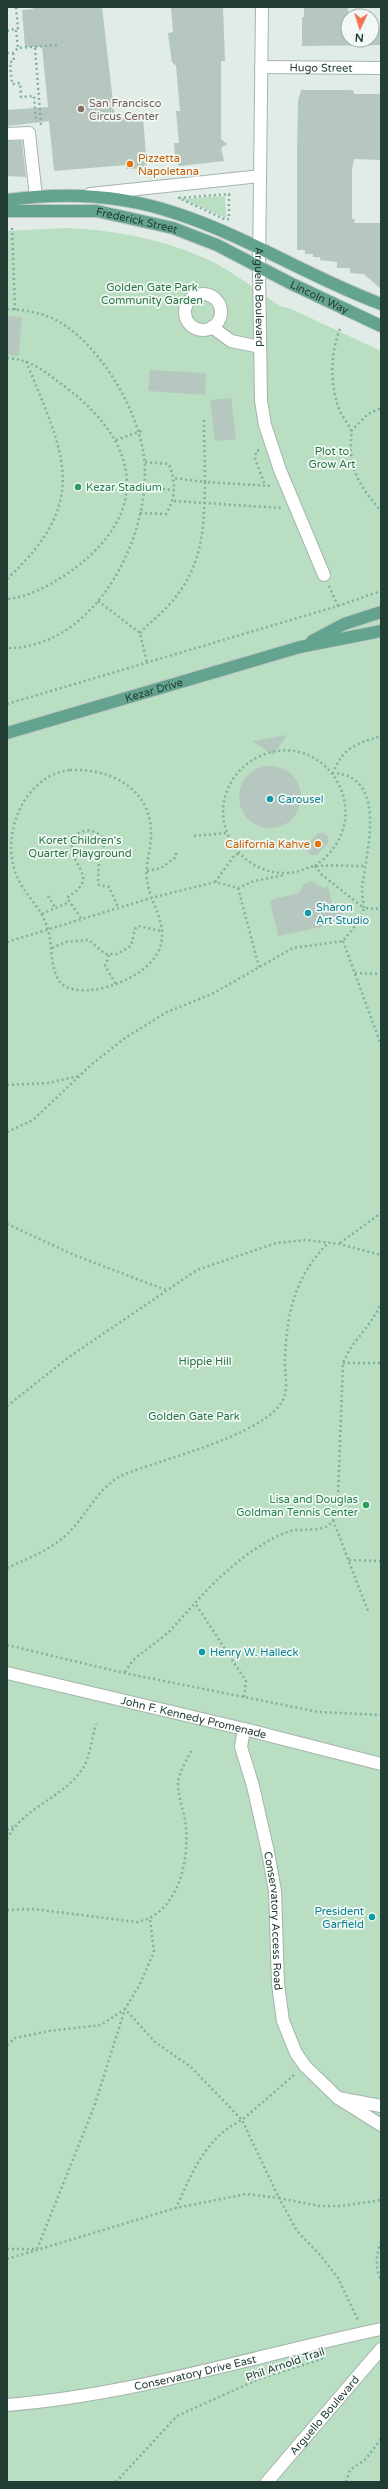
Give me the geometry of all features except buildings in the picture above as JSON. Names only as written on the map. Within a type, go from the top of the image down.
[{"type":"main road","name":"Frederick Street","points":[[7,200],[36,197],[73,196],[126,200],[158,208],[201,222],[259,248]]},
{"type":"main road","name":"Frederick Street","points":[[7,211],[73,210],[129,217],[199,237],[259,266]]},
{"type":"main road","name":"Lincoln Way","points":[[259,248],[381,304]]},
{"type":"main road","name":"Lincoln Way","points":[[259,266],[381,326]]},
{"type":"main road","name":"Kezar Drive","points":[[300,647],[344,624],[381,612]]},
{"type":"main road","name":"Kezar Drive","points":[[7,733],[300,647],[381,631]]},
{"type":"street","name":"Arguello Boulevard","points":[[262,7],[259,248],[261,401],[265,425],[288,491],[324,575]]},
{"type":"street","name":"Hugo Street","points":[[261,66],[381,68]]},
{"type":"street","points":[[7,134],[29,133],[36,197]]},
{"type":"street","name":"Frederick Street","points":[[73,196],[260,176]]},
{"type":"street","points":[[212,327],[230,341],[243,346],[260,347]]},
{"type":"street","name":"John F. Kennedy Promenade","points":[[7,1673],[244,1729],[381,1764]]},
{"type":"street","name":"Conservatory Access Road","points":[[244,1729],[240,1747],[253,1786],[268,1852],[274,1891],[276,1967],[280,2003],[289,2037],[305,2066],[338,2098],[381,2125]]},
{"type":"street","points":[[338,2098],[381,2106]]},
{"type":"street","name":"Conservatory Drive East","points":[[7,2405],[107,2391],[381,2329]]},
{"type":"street","name":"Arguello Boulevard","points":[[268,2482],[381,2349]]},
{"type":"path","points":[[16,7],[18,48]]},
{"type":"path","points":[[7,31],[16,30]]},
{"type":"path","points":[[7,53],[13,53],[18,48],[35,48],[58,45]]},
{"type":"path","points":[[35,48],[41,119]]},
{"type":"path","points":[[13,53],[14,61],[10,62],[12,84],[20,83],[22,98],[34,96],[36,116]]},
{"type":"path","points":[[229,194],[229,219],[226,220],[179,198],[229,194]]},
{"type":"path","points":[[12,228],[15,310]]},
{"type":"path","points":[[7,309],[31,311],[54,319],[88,346],[118,387],[138,433],[144,462],[144,487],[140,513],[126,556],[98,600],[76,622],[53,638],[29,646],[7,648]]},
{"type":"path","points":[[340,328],[336,339],[333,363],[333,391],[340,411],[351,431],[351,454],[359,483],[381,511]]},
{"type":"path","points":[[7,358],[26,360],[91,408],[116,440],[126,468],[128,486],[124,504],[113,526],[98,546],[80,564],[48,586],[32,593],[7,599]]},
{"type":"path","points":[[7,579],[34,553],[46,536],[57,512],[62,490],[62,463],[59,443],[26,360]]},
{"type":"path","points":[[351,431],[368,414],[381,408]]},
{"type":"path","points":[[140,633],[168,606],[189,579],[201,548],[205,503],[204,420]]},
{"type":"path","points":[[116,440],[144,430]]},
{"type":"path","points":[[140,513],[166,514],[174,501],[174,478],[169,464],[144,462]]},
{"type":"path","points":[[174,478],[288,491],[280,508],[174,501]]},
{"type":"path","points":[[128,486],[174,490]]},
{"type":"path","points":[[324,575],[338,606]]},
{"type":"path","points":[[7,704],[338,606],[381,591]]},
{"type":"path","points":[[98,600],[140,633],[147,663]]},
{"type":"path","points":[[333,773],[338,760],[352,745],[381,736]]},
{"type":"path","points":[[8,940],[118,907],[215,882],[238,888],[254,880],[298,872],[315,866],[328,856],[338,844],[346,821],[344,796],[333,773],[314,758],[292,751],[272,752],[251,761],[233,779],[226,794],[223,818],[227,833],[239,853],[250,863],[266,870],[282,874],[298,872]]},
{"type":"path","points":[[70,770],[95,771],[116,777],[134,790],[142,800],[150,820],[151,837],[147,871],[151,898],[162,931],[160,950],[153,960],[116,984],[90,990],[66,986],[60,982],[57,975],[48,928],[42,914],[18,879],[14,866],[11,845],[18,815],[30,791],[40,781],[51,775],[70,770]]},
{"type":"path","points":[[7,1132],[33,1120],[80,1076],[125,1038],[167,1012],[212,994],[293,948],[343,941],[359,921],[364,908],[362,888],[370,833],[369,799],[362,784],[346,774],[333,773]]},
{"type":"path","points":[[81,918],[69,902],[68,897],[80,887],[84,878],[72,853],[72,842],[77,834],[90,830],[101,836],[104,842],[104,851],[99,861],[98,883],[100,886],[109,887],[118,907]]},
{"type":"path","points":[[194,836],[227,833]]},
{"type":"path","points":[[147,871],[164,866],[176,857],[176,850]]},
{"type":"path","points":[[215,882],[234,856],[239,853]]},
{"type":"path","points":[[315,866],[366,866]]},
{"type":"path","points":[[315,866],[321,874],[364,908],[381,909]]},
{"type":"path","points":[[238,888],[259,967]]},
{"type":"path","points":[[48,896],[56,909]]},
{"type":"path","points":[[42,914],[69,902]]},
{"type":"path","points":[[52,948],[66,942],[89,940],[102,952],[109,955],[122,952],[131,946],[135,928],[138,926],[162,931]]},
{"type":"path","points":[[343,941],[381,1045]]},
{"type":"path","points":[[109,955],[105,966],[116,984]]},
{"type":"path","points":[[355,973],[381,974]]},
{"type":"path","points":[[7,1085],[48,1084],[80,1076]]},
{"type":"path","points":[[339,1244],[381,1213]]},
{"type":"path","points":[[7,1224],[74,1255],[166,1290]]},
{"type":"path","points":[[7,1406],[69,1357],[150,1304],[166,1290],[197,1270],[276,1243],[306,1240],[339,1244],[381,1255]]},
{"type":"path","points":[[7,1568],[52,1548],[73,1528],[95,1498],[121,1476],[224,1438],[256,1424],[272,1413],[283,1400],[288,1320],[294,1295],[300,1278],[314,1258],[328,1243]]},
{"type":"path","points":[[124,1672],[133,1660],[169,1632],[212,1584],[263,1545],[288,1532],[323,1528],[333,1520],[337,1513],[343,1363],[351,1347],[372,1322],[381,1303]]},
{"type":"path","points":[[343,1363],[381,1364]]},
{"type":"path","points":[[333,1520],[368,1611]]},
{"type":"path","points":[[349,1560],[381,1560]]},
{"type":"path","points":[[195,1603],[246,1681],[244,1697]]},
{"type":"path","points":[[7,1645],[124,1672],[318,1712],[381,1716]]},
{"type":"path","points":[[7,1830],[54,1797],[84,1768],[96,1724]]},
{"type":"path","points":[[7,1910],[33,1909],[137,1922],[150,1919],[167,1904],[186,1864],[186,1826],[179,1798],[178,1781],[192,1750]]},
{"type":"path","points":[[7,1839],[14,1825]]},
{"type":"path","points":[[37,2249],[94,2107],[125,2009],[140,1984],[154,1952],[153,1932],[150,1919]]},
{"type":"path","points":[[7,2045],[15,2038],[101,2025],[125,2009]]},
{"type":"path","points":[[125,2009],[155,2042],[191,2067],[242,2120],[279,2198],[297,2231],[321,2256],[338,2278],[358,2322]]},
{"type":"path","points":[[176,2208],[200,2156],[233,2125],[242,2120],[305,2066]]},
{"type":"path","points":[[7,2259],[176,2208],[246,2194],[279,2198],[319,2206],[341,2206],[381,2200]]},
{"type":"path","points":[[381,2242],[378,2248],[377,2273],[381,2280]]},
{"type":"path","points":[[7,2249],[37,2249]]},
{"type":"path","name":"Phil Arnold Trail","points":[[116,2482],[177,2416],[260,2379],[327,2358]]},
{"type":"path","points":[[346,2482],[350,2470],[366,2459],[381,2439]]},
{"type":"green space","points":[[225,196],[226,218],[182,199]]},
{"type":"green space","name":"Golden Gate Park","points":[[66,228],[125,234],[183,249],[219,265],[280,306],[291,309],[381,351],[381,2482],[7,2482],[7,231]]},
{"type":"place","name":"San Francisco Circus Center","points":[[81,109]]},
{"type":"place","name":"Pizzetta Napoletana","points":[[130,164]]},
{"type":"place","name":"Kezar Stadium","points":[[78,487]]},
{"type":"place","name":"Carousel","points":[[270,799]]},
{"type":"place","name":"California Kahve","points":[[318,844]]},
{"type":"place","name":"Sharon Art Studio","points":[[308,913]]},
{"type":"place","name":"Lisa and Douglas Goldman Tennis Center","points":[[366,1505]]},
{"type":"place","name":"Henry W. Halleck","points":[[202,1652]]},
{"type":"place","name":"President Garfield","points":[[372,1917]]},
{"type":"park label","name":"Golden Gate Park Community Garden","points":[[152,293]]},
{"type":"park label","name":"Plot to Grow Art","points":[[332,457]]},
{"type":"park label","name":"Koret Children's Quarter Playground","points":[[80,846]]},
{"type":"park label","name":"Hippie Hill","points":[[205,1361]]}]
